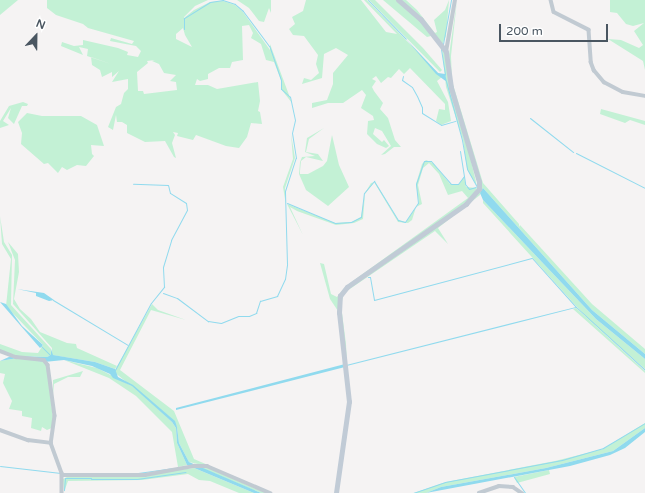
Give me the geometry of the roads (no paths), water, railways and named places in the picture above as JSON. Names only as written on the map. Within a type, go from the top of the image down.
[{"type":"street","points":[[398,0],[421,20],[446,52]]},
{"type":"street","points":[[336,493],[349,402],[340,313],[340,296],[347,287],[466,204],[479,188],[479,182],[451,88],[446,52],[456,0]]},
{"type":"street","points":[[551,0],[554,12],[589,30],[591,62],[594,70],[604,82],[623,92],[645,96]]},
{"type":"street","points":[[0,351],[16,357],[44,360],[48,365],[55,416],[51,443],[62,475],[62,493]]},
{"type":"street","points":[[0,430],[28,440],[51,443]]},
{"type":"street","points":[[62,475],[145,475],[194,466],[207,466],[270,493]]},
{"type":"street","points":[[479,493],[499,486],[512,487],[522,493]]},
{"type":"water","points":[[405,38],[438,73],[445,74],[447,82],[436,74]]},
{"type":"water","points":[[483,188],[592,310],[645,354],[645,359],[596,319],[483,200],[480,193]]},
{"type":"water","points":[[17,289],[44,293],[54,300],[49,301],[36,296],[36,293]]},
{"type":"water","points":[[0,302],[6,304],[22,326],[43,345],[40,348]]},
{"type":"water","points":[[51,349],[53,355],[95,362],[115,369],[118,377],[133,385],[175,421],[179,443],[189,462],[261,493],[254,493],[187,465],[177,443],[176,428],[172,422],[132,386],[113,378],[110,374],[92,366],[64,360],[44,362],[18,358],[0,361],[11,356],[47,357],[51,355]]},
{"type":"water","points":[[345,364],[345,367],[176,410],[176,408]]},
{"type":"water","points":[[645,428],[645,432],[625,448],[610,455],[570,466],[426,493],[441,487],[546,468],[613,451]]},
{"type":"waterway","points":[[163,293],[177,298],[208,321],[221,323],[238,316],[249,316],[256,313],[260,301],[277,296],[285,279],[287,264],[285,191],[296,158],[292,133],[295,120],[290,97],[281,89],[281,80],[269,46],[243,11],[235,4],[223,0],[210,2],[184,18],[184,29]]},
{"type":"waterway","points":[[368,0],[406,39]]},
{"type":"waterway","points":[[443,44],[451,0]]},
{"type":"waterway","points":[[441,49],[445,75]]},
{"type":"waterway","points":[[403,76],[402,80],[412,87],[417,96],[422,107],[422,113],[441,125],[455,121]]},
{"type":"waterway","points":[[446,81],[462,140],[467,169],[477,187]]},
{"type":"waterway","points":[[530,118],[573,152]]},
{"type":"waterway","points":[[460,151],[465,184],[469,189],[476,187]]},
{"type":"waterway","points":[[576,153],[645,188]]},
{"type":"waterway","points":[[287,203],[335,223],[351,222],[361,217],[364,193],[374,181],[398,220],[405,222],[418,203],[416,184],[424,161],[431,161],[451,184],[458,184],[464,176]]},
{"type":"waterway","points":[[115,370],[151,303],[164,287],[163,267],[171,240],[187,210],[186,203],[170,193],[168,185],[133,184]]},
{"type":"waterway","points":[[368,277],[370,277],[374,300],[532,258],[576,307]]},
{"type":"waterway","points":[[53,300],[128,345]]},
{"type":"waterway","points":[[346,365],[576,307],[645,370]]},
{"type":"waterway","points":[[41,346],[51,356]]},
{"type":"waterway","points":[[413,493],[445,482],[562,460],[603,448],[645,423]]},
{"type":"waterway","points":[[0,466],[61,473]]},
{"type":"waterway","points":[[138,473],[174,468]]},
{"type":"waterway","points":[[91,479],[137,479],[185,472]]},
{"type":"waterway","points":[[514,477],[525,493]]},
{"type":"waterway","points":[[64,490],[65,478],[91,478]]}]
